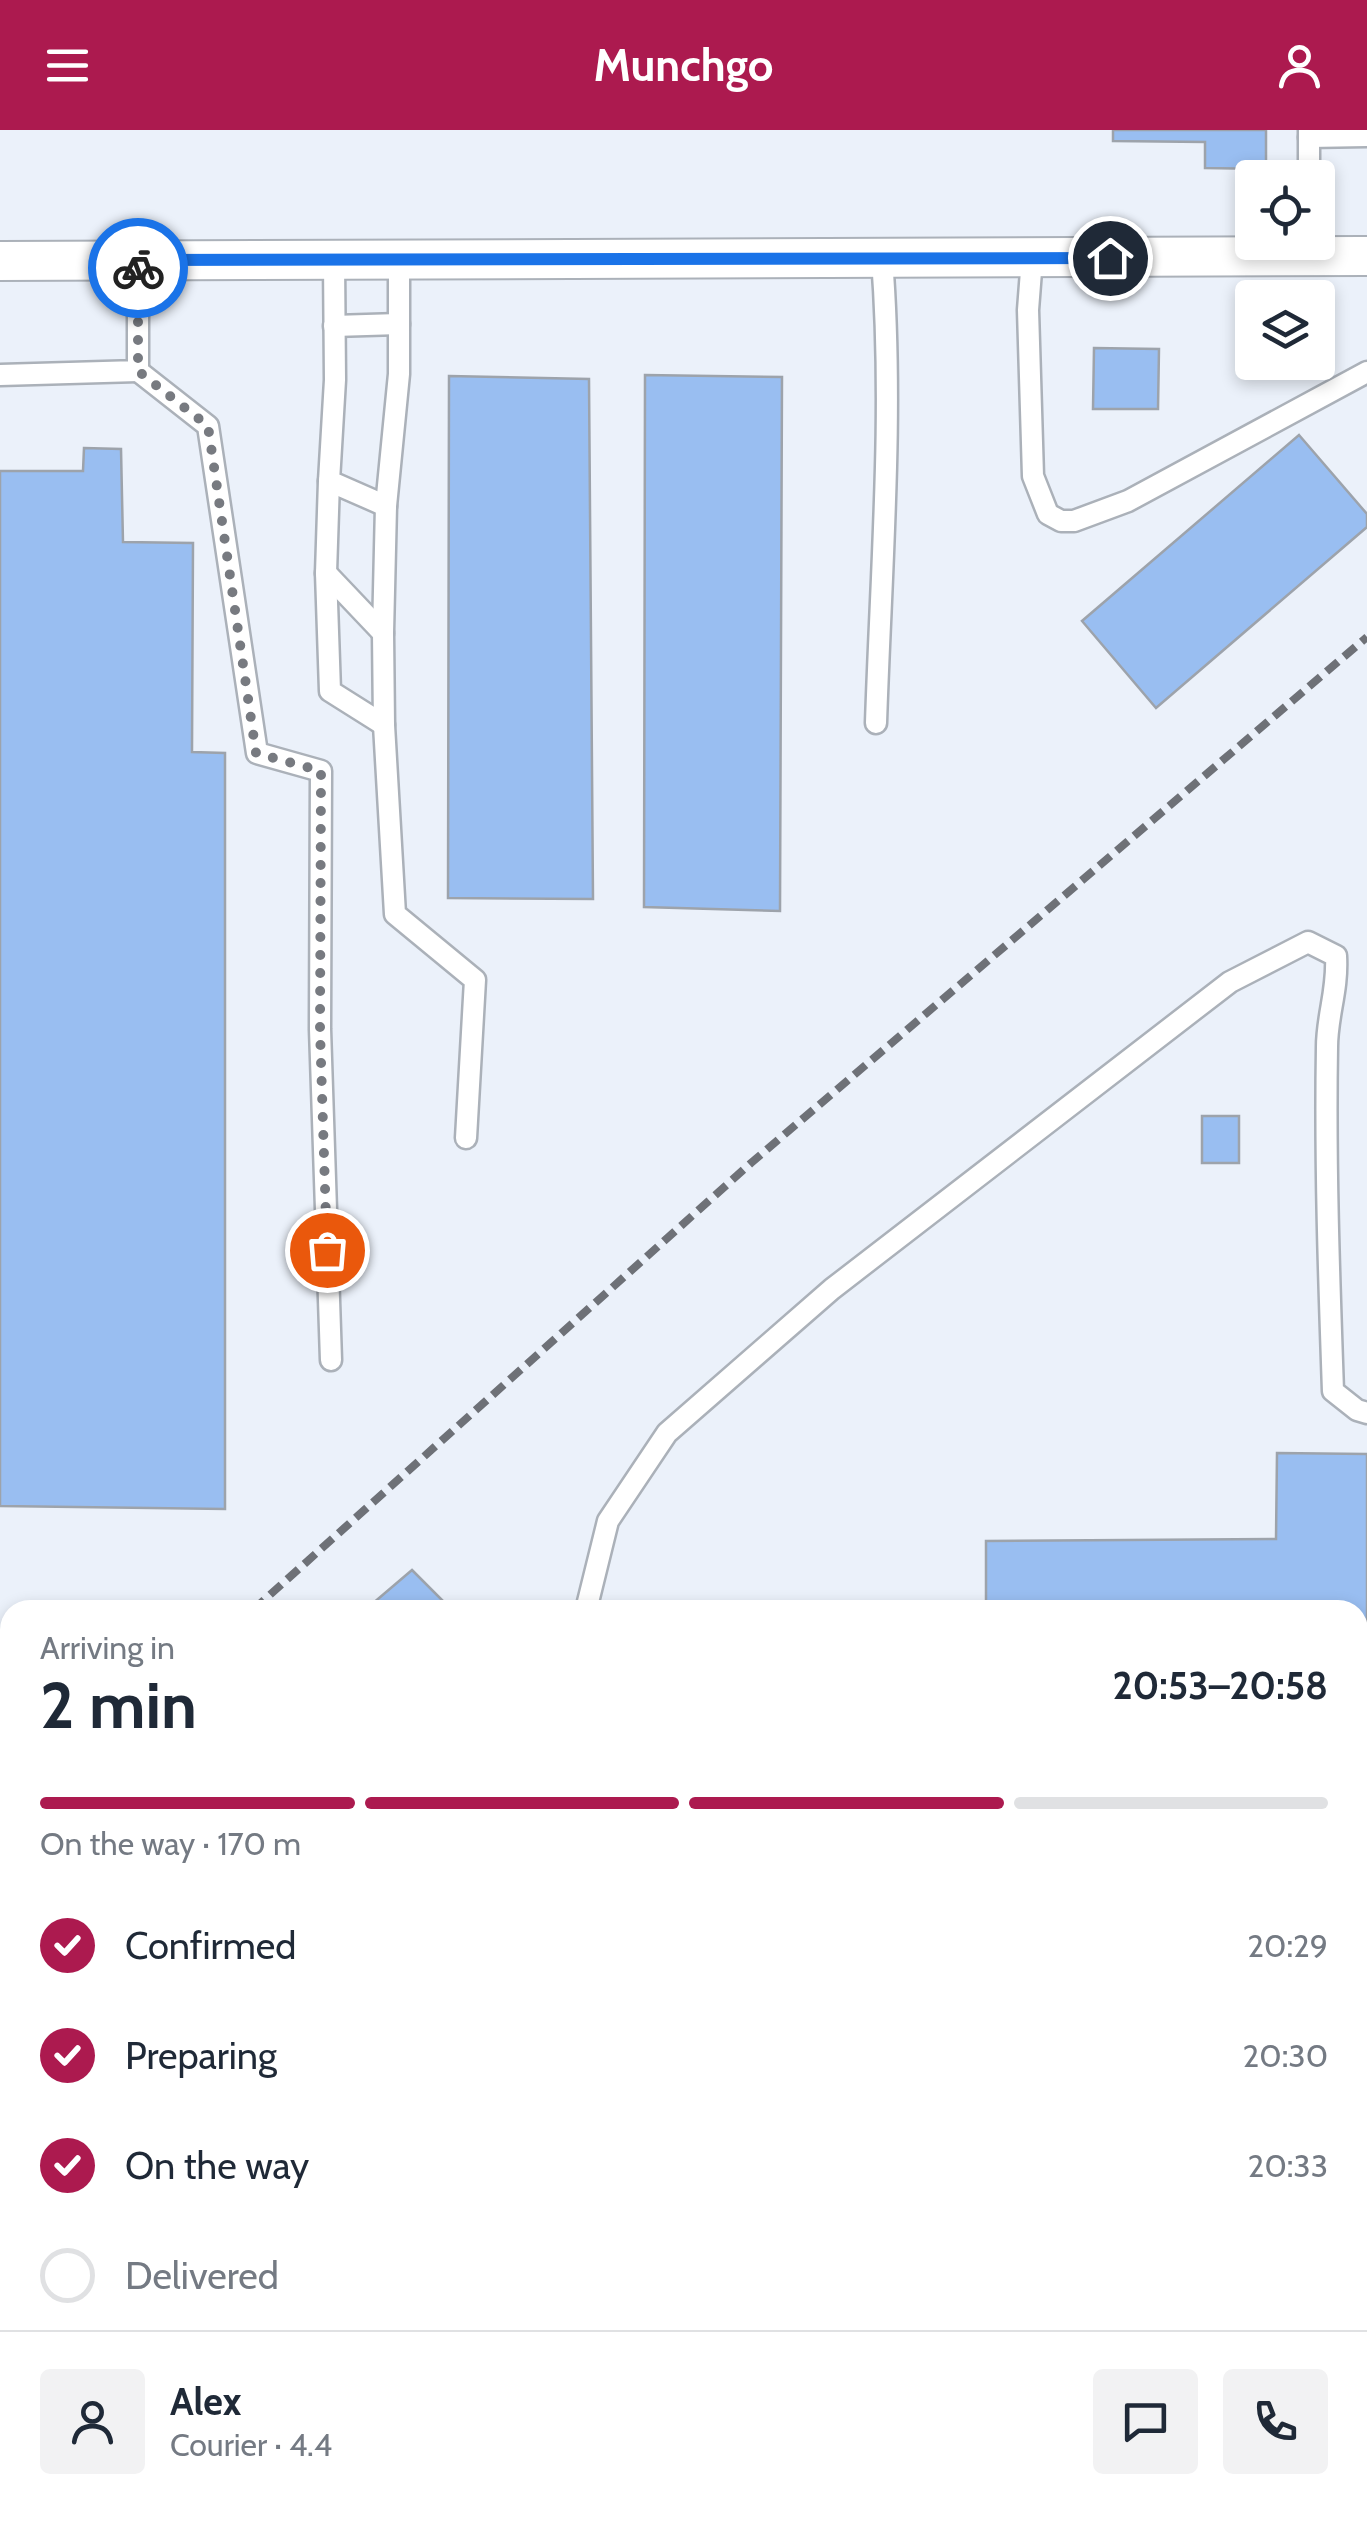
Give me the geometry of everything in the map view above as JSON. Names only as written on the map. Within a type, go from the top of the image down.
[{"type":"street","points":[[0,261],[1032,258],[1235,251]]},
{"type":"street","points":[[1335,252],[1367,256]]},
{"type":"lane","points":[[1309,160],[1309,133],[1367,136]]},
{"type":"lane","points":[[1032,258],[1028,310],[1033,476],[1048,514],[1061,521],[1074,521],[1128,501],[1367,372]]},
{"type":"lane","points":[[876,723],[886,395],[882,259]]},
{"type":"lane","points":[[138,260],[138,371]]},
{"type":"lane","points":[[334,260],[326,573],[330,691],[384,725]]},
{"type":"lane","points":[[398,260],[399,374],[386,506],[383,633],[395,914],[475,980],[466,1138]]},
{"type":"lane","points":[[334,326],[399,324]]},
{"type":"lane","points":[[0,374],[138,371],[208,426],[256,753],[321,771],[320,1030],[331,1360]]},
{"type":"lane","points":[[329,481],[386,506]]},
{"type":"lane","points":[[326,573],[383,633]]},
{"type":"lane","points":[[588,1600],[608,1521],[667,1433],[832,1289],[1230,982],[1308,942],[1336,956],[1337,985],[1327,1041],[1333,1391],[1367,1413]]},
{"type":"building","points":[[1113,130],[1266,130],[1266,160],[1235,160],[1235,168],[1205,168],[1205,142],[1113,141]]},
{"type":"building","points":[[1094,348],[1159,349],[1158,409],[1093,409]]},
{"type":"building","points":[[645,375],[782,377],[780,911],[644,907]]},
{"type":"building","points":[[449,376],[589,379],[593,899],[448,898]]},
{"type":"building","points":[[1299,435],[1367,514],[1367,527],[1156,708],[1082,621]]},
{"type":"building","points":[[84,448],[121,449],[123,542],[193,543],[192,752],[225,753],[225,1509],[0,1506],[0,471],[83,471]]},
{"type":"building","points":[[1202,1116],[1239,1116],[1239,1163],[1202,1163]]},
{"type":"building","points":[[1277,1453],[1367,1454],[1367,1600],[986,1600],[986,1541],[1276,1539]]},
{"type":"building","points":[[412,1570],[442,1600],[377,1600]]},
{"type":"railway","points":[[264,1600],[751,1163],[1367,637]]},
{"type":"way so far","points":[[138,268],[138,371],[208,426],[256,753],[321,771],[320,1030],[327,1250]]},
{"type":"route","points":[[138,268],[138,260],[1110,258]]}]
